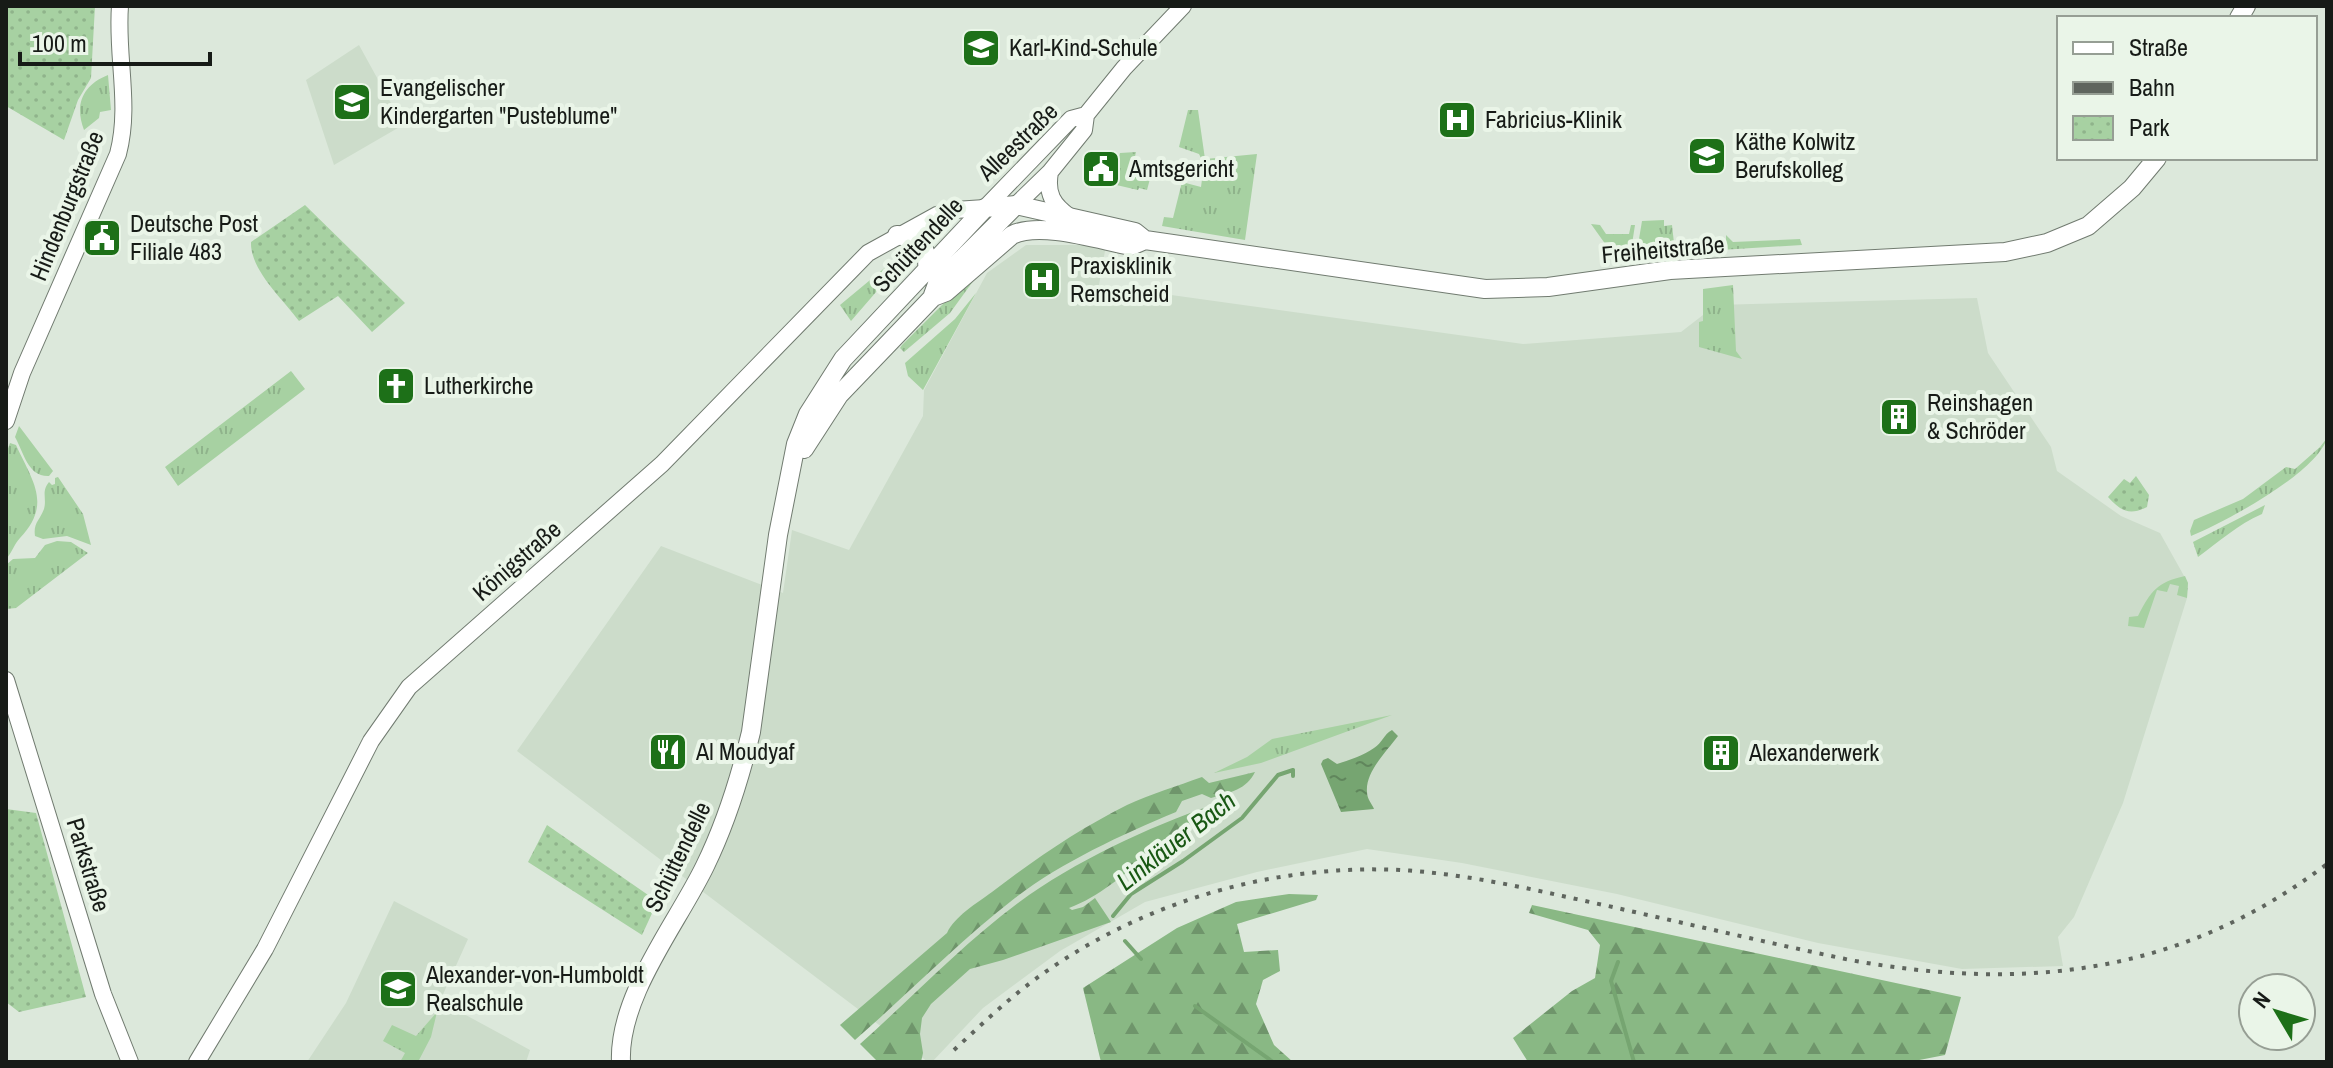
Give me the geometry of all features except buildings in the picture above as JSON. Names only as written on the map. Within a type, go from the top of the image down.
[{"type":"main road","name":"Freiheitstraße","points":[[985,208],[1016,205],[1135,232],[1145,240],[1485,289],[1548,287],[1670,270],[2005,252],[2047,243],[2088,226],[2124,196],[2155,160]]},
{"type":"main road","name":"Schüttendelle","points":[[933,297],[937,284],[1016,205]]},
{"type":"main road","points":[[985,208],[997,224]]},
{"type":"main road","name":"Schüttendelle","points":[[621,1062],[622,1038],[629,1010],[656,954],[705,868],[744,763],[778,535],[796,444],[808,414],[843,359],[985,208]]},
{"type":"main road","name":"Freiheitstraße","points":[[997,224],[1022,231],[1042,230],[1131,246],[1145,240]]},
{"type":"main road","name":"Schüttendelle","points":[[790,477],[820,422],[839,395],[933,297],[946,292],[1003,242],[1022,231]]},
{"type":"main road","points":[[897,235],[914,237],[920,242],[928,258],[927,271]]},
{"type":"street","name":"Hindenburgstraße","points":[[6,420],[22,373],[118,154],[123,133],[124,97],[119,42],[120,6]]},
{"type":"street","name":"Alleestraße","points":[[1016,205],[1050,172],[1084,130],[1086,115],[1133,57],[1183,6]]},
{"type":"street","name":"Alleestraße","points":[[985,208],[1071,119],[1086,115]]},
{"type":"street","name":"Alleestraße","points":[[1050,172],[1048,184],[1052,199],[1057,208],[1072,218]]},
{"type":"street","name":"Königstraße","points":[[197,1062],[265,949],[371,741],[409,687],[651,474],[868,253],[897,235],[948,211],[985,208]]},
{"type":"street","name":"Parkstraße","points":[[6,680],[103,994],[130,1062]]},
{"type":"shaded area","name":"Evangelischer Kindergarten \"Pusteblume\"","points":[[359,45],[403,125],[334,165],[306,80]]},
{"type":"shaded area","points":[[1026,245],[1106,245],[1099,285],[1523,344],[1681,332],[1716,305],[1977,298],[1988,353],[2051,447],[2057,471],[2121,516],[2160,533],[2188,583],[2187,598],[2123,803],[2074,917],[2058,937],[2063,966],[1962,969],[1818,943],[1617,894],[1462,863],[1367,849],[1257,872],[1145,902],[1060,951],[983,1008],[932,1062],[928,1062],[517,751],[661,546],[783,593],[792,530],[849,550],[923,416],[924,390],[987,273]]},
{"type":"shaded area","name":"Alexander-von-Humboldt Realschule","points":[[394,901],[468,939],[440,1001],[530,1050],[526,1062],[307,1062],[346,1003]]},
{"type":"green space","points":[[6,6],[95,6],[91,78],[78,100],[64,140],[6,106]]},
{"type":"green space","points":[[108,75],[111,110],[100,112],[99,118],[84,130],[80,112],[83,96],[92,84]]},
{"type":"green space","points":[[1188,110],[1198,110],[1205,159],[1257,154],[1245,240],[1162,226],[1164,217],[1173,218],[1182,182],[1201,187],[1204,164],[1199,154],[1179,147]]},
{"type":"green space","points":[[1136,152],[1132,170],[1151,175],[1147,190],[1112,184],[1120,153]]},
{"type":"green space","points":[[305,205],[405,303],[372,332],[338,296],[299,321],[256,263],[251,242]]},
{"type":"green space","points":[[1664,220],[1664,226],[1672,225],[1674,243],[1638,245],[1642,221]]},
{"type":"green space","points":[[1591,224],[1600,225],[1606,234],[1629,234],[1631,225],[1635,225],[1630,257],[1606,245]]},
{"type":"green space","points":[[1726,235],[1733,242],[1800,239],[1802,245],[1657,254],[1656,250],[1638,257],[1638,250],[1726,246]]},
{"type":"green space","points":[[893,261],[896,269],[851,321],[840,305]]},
{"type":"green space","points":[[979,273],[950,313],[904,352],[900,348],[956,291]]},
{"type":"green space","points":[[1733,285],[1736,351],[1742,359],[1699,347],[1703,289]]},
{"type":"green space","points":[[976,293],[923,390],[908,376],[905,363],[955,319]]},
{"type":"green space","points":[[291,371],[305,389],[178,486],[165,467]]},
{"type":"green space","points":[[19,426],[53,471],[49,476],[36,473],[28,463],[15,437]]},
{"type":"green space","points":[[2327,438],[2320,452],[2289,481],[2225,520],[2191,536],[2194,520],[2243,499],[2286,467],[2295,469]]},
{"type":"green space","points":[[10,443],[16,445],[28,470],[37,503],[30,526],[6,559],[6,454]]},
{"type":"green space","points":[[2136,476],[2149,495],[2147,507],[2126,511],[2108,497],[2124,479],[2130,483]]},
{"type":"green space","points":[[58,477],[83,514],[91,545],[67,536],[43,539],[35,536],[36,525],[44,509],[45,489],[49,482],[55,484]]},
{"type":"green space","points":[[2265,505],[2262,514],[2198,557],[2193,542]]},
{"type":"green space","points":[[57,541],[71,542],[88,553],[16,608],[6,609],[6,565],[13,559],[35,558],[45,545]]},
{"type":"green space","points":[[2185,576],[2187,598],[2177,595],[2179,586],[2170,584],[2167,592],[2157,590],[2144,628],[2128,626],[2129,617],[2138,616],[2156,589]]},
{"type":"green space","points":[[1392,715],[1261,763],[1214,773],[1247,757],[1272,739]]},
{"type":"green space","points":[[1255,772],[1237,790],[1211,798],[1202,794],[1182,801],[1176,812],[1092,850],[1033,885],[973,932],[855,1040],[840,1025],[947,933],[967,910],[1075,834],[1127,805],[1202,777],[1209,783]]},
{"type":"green space","points":[[1227,800],[1101,891],[1069,908],[1083,907],[1095,898],[1111,922],[970,969],[931,1004],[922,1018],[921,1062],[878,1062],[860,1044],[964,948],[1029,895],[1125,841]]},
{"type":"green space","points":[[6,809],[36,813],[86,997],[19,1012],[6,1002]]},
{"type":"green space","points":[[547,825],[651,897],[654,909],[642,935],[528,862]]},
{"type":"green space","points":[[1289,894],[1318,895],[1316,900],[1237,924],[1244,952],[1278,950],[1280,971],[1263,980],[1256,1004],[1274,1045],[1293,1062],[1101,1062],[1083,988],[1177,928],[1236,902]]},
{"type":"green space","points":[[1532,905],[1961,997],[1945,1055],[1909,1062],[1528,1062],[1513,1038],[1572,991],[1595,978],[1600,945],[1588,930],[1529,913]]},
{"type":"green space","points":[[437,1012],[431,1037],[418,1062],[400,1062],[405,1053],[383,1041],[392,1025],[416,1036]]},
{"type":"water","points":[[1392,730],[1398,736],[1378,762],[1367,784],[1368,797],[1374,809],[1341,812],[1321,764],[1323,760],[1328,758],[1337,764],[1361,756],[1377,746]]},
{"type":"waterway","name":"Linkläuer Bach","points":[[1113,916],[1131,894],[1242,818],[1278,775],[1293,770],[1293,776]]},
{"type":"waterway","name":"Linkläuer Bach","points":[[1125,941],[1141,959]]},
{"type":"waterway","name":"Linkläuer Bach","points":[[1618,962],[1611,981],[1634,1062]]},
{"type":"waterway","name":"Linkläuer Bach","points":[[1195,1006],[1273,1062]]},
{"type":"railway","points":[[954,1050],[1041,975],[1123,927],[1212,892],[1305,873],[1400,870],[1452,875],[1530,889],[1850,960],[1915,970],[1978,974],[2040,973],[2100,965],[2158,951],[2216,930],[2272,901],[2327,864]]},
{"type":"place","name":"Karl-Kind-Schule","points":[[981,48]]},
{"type":"place","name":"Evangelischer Kindergarten \"Pusteblume\"","points":[[352,102]]},
{"type":"place","name":"Fabricius-Klinik","points":[[1457,120]]},
{"type":"place","name":"Käthe Kolwitz Berufskolleg","points":[[1707,156]]},
{"type":"place","name":"Amtsgericht","points":[[1101,169]]},
{"type":"place","name":"Deutsche Post Filiale 483","points":[[102,238]]},
{"type":"place","name":"Praxisklinik Remscheid","points":[[1042,280]]},
{"type":"place","name":"Lutherkirche","points":[[396,386]]},
{"type":"place","name":"Reinshagen & Schröder","points":[[1899,417]]},
{"type":"place","name":"Al Moudyaf","points":[[668,752]]},
{"type":"place","name":"Alexanderwerk","points":[[1721,753]]},
{"type":"place","name":"Alexander-von-Humboldt Realschule","points":[[398,989]]}]
